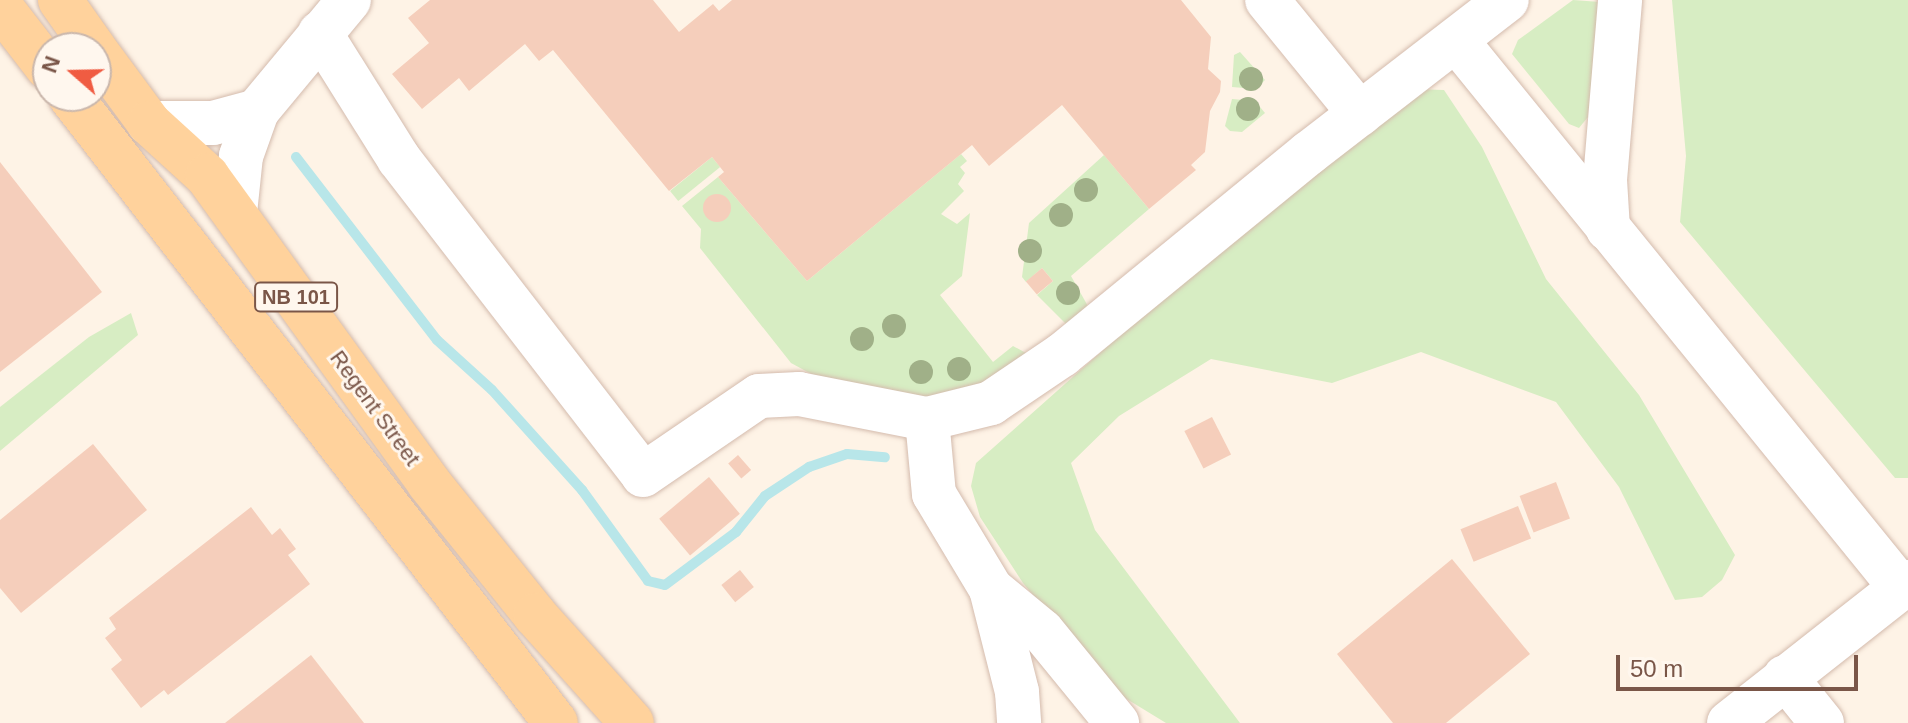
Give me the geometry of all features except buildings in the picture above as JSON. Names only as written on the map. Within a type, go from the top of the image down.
[{"type":"main road","points":[[0,6],[32,47]]},
{"type":"main road","name":"Regent Street","points":[[73,24],[149,123],[207,176],[429,483],[535,615],[632,723]]},
{"type":"main road","name":"NB 101","points":[[82,112],[556,723]]},
{"type":"main road","points":[[324,422],[361,425],[385,440],[429,483]]},
{"type":"street","points":[[235,213],[241,156],[257,111],[349,0]]},
{"type":"street","points":[[1267,0],[1360,114]]},
{"type":"street","points":[[320,33],[399,159],[643,475],[759,396],[803,395],[927,419],[960,415],[1020,386],[1507,0]]},
{"type":"street","points":[[1608,229],[1605,180],[1620,0]]},
{"type":"street","points":[[1456,40],[1608,229],[1904,585],[1729,723]]},
{"type":"street","points":[[149,123],[210,123],[257,111]]},
{"type":"street","points":[[927,419],[934,494],[991,589],[1017,692],[1019,723]]},
{"type":"street","points":[[991,589],[1042,631],[1117,723]]},
{"type":"street","points":[[1785,677],[1822,723]]},
{"type":"green space","points":[[1573,0],[1600,2],[1588,117],[1579,128],[1569,124],[1512,54],[1518,40]]},
{"type":"green space","points":[[1672,0],[1908,0],[1908,478],[1895,478],[1680,222],[1686,156]]},
{"type":"green space","points":[[1240,52],[1265,80],[1256,89],[1232,87],[1234,55]]},
{"type":"green space","points":[[1413,89],[1444,90],[1482,147],[1546,279],[1639,395],[1735,555],[1722,580],[1702,597],[1675,600],[1619,487],[1556,402],[1421,352],[1332,383],[1211,359],[1119,416],[1071,463],[1095,530],[1240,723],[1166,723],[1112,690],[1023,583],[980,517],[971,486],[976,463],[1201,263]]},
{"type":"green space","points":[[1232,99],[1255,101],[1265,113],[1242,132],[1230,131],[1225,126]]},
{"type":"green space","points":[[961,154],[967,161],[960,167],[965,173],[958,184],[964,191],[941,214],[957,224],[970,213],[962,276],[940,295],[993,362],[1013,346],[1026,353],[987,384],[930,400],[828,383],[791,363],[700,248],[701,229],[682,206],[718,177],[807,281]]},
{"type":"green space","points":[[1104,155],[1149,209],[1071,276],[1089,308],[1066,324],[1037,295],[1053,281],[1042,268],[1026,282],[1022,277],[1029,223]]},
{"type":"green space","points":[[712,157],[720,167],[678,201],[670,191]]},
{"type":"green space","points":[[131,313],[138,335],[0,451],[0,407],[89,337]]},
{"type":"waterway","points":[[296,157],[437,340],[492,390],[582,490],[648,581],[665,585],[736,532],[765,496],[809,467],[847,454],[885,457]]}]
